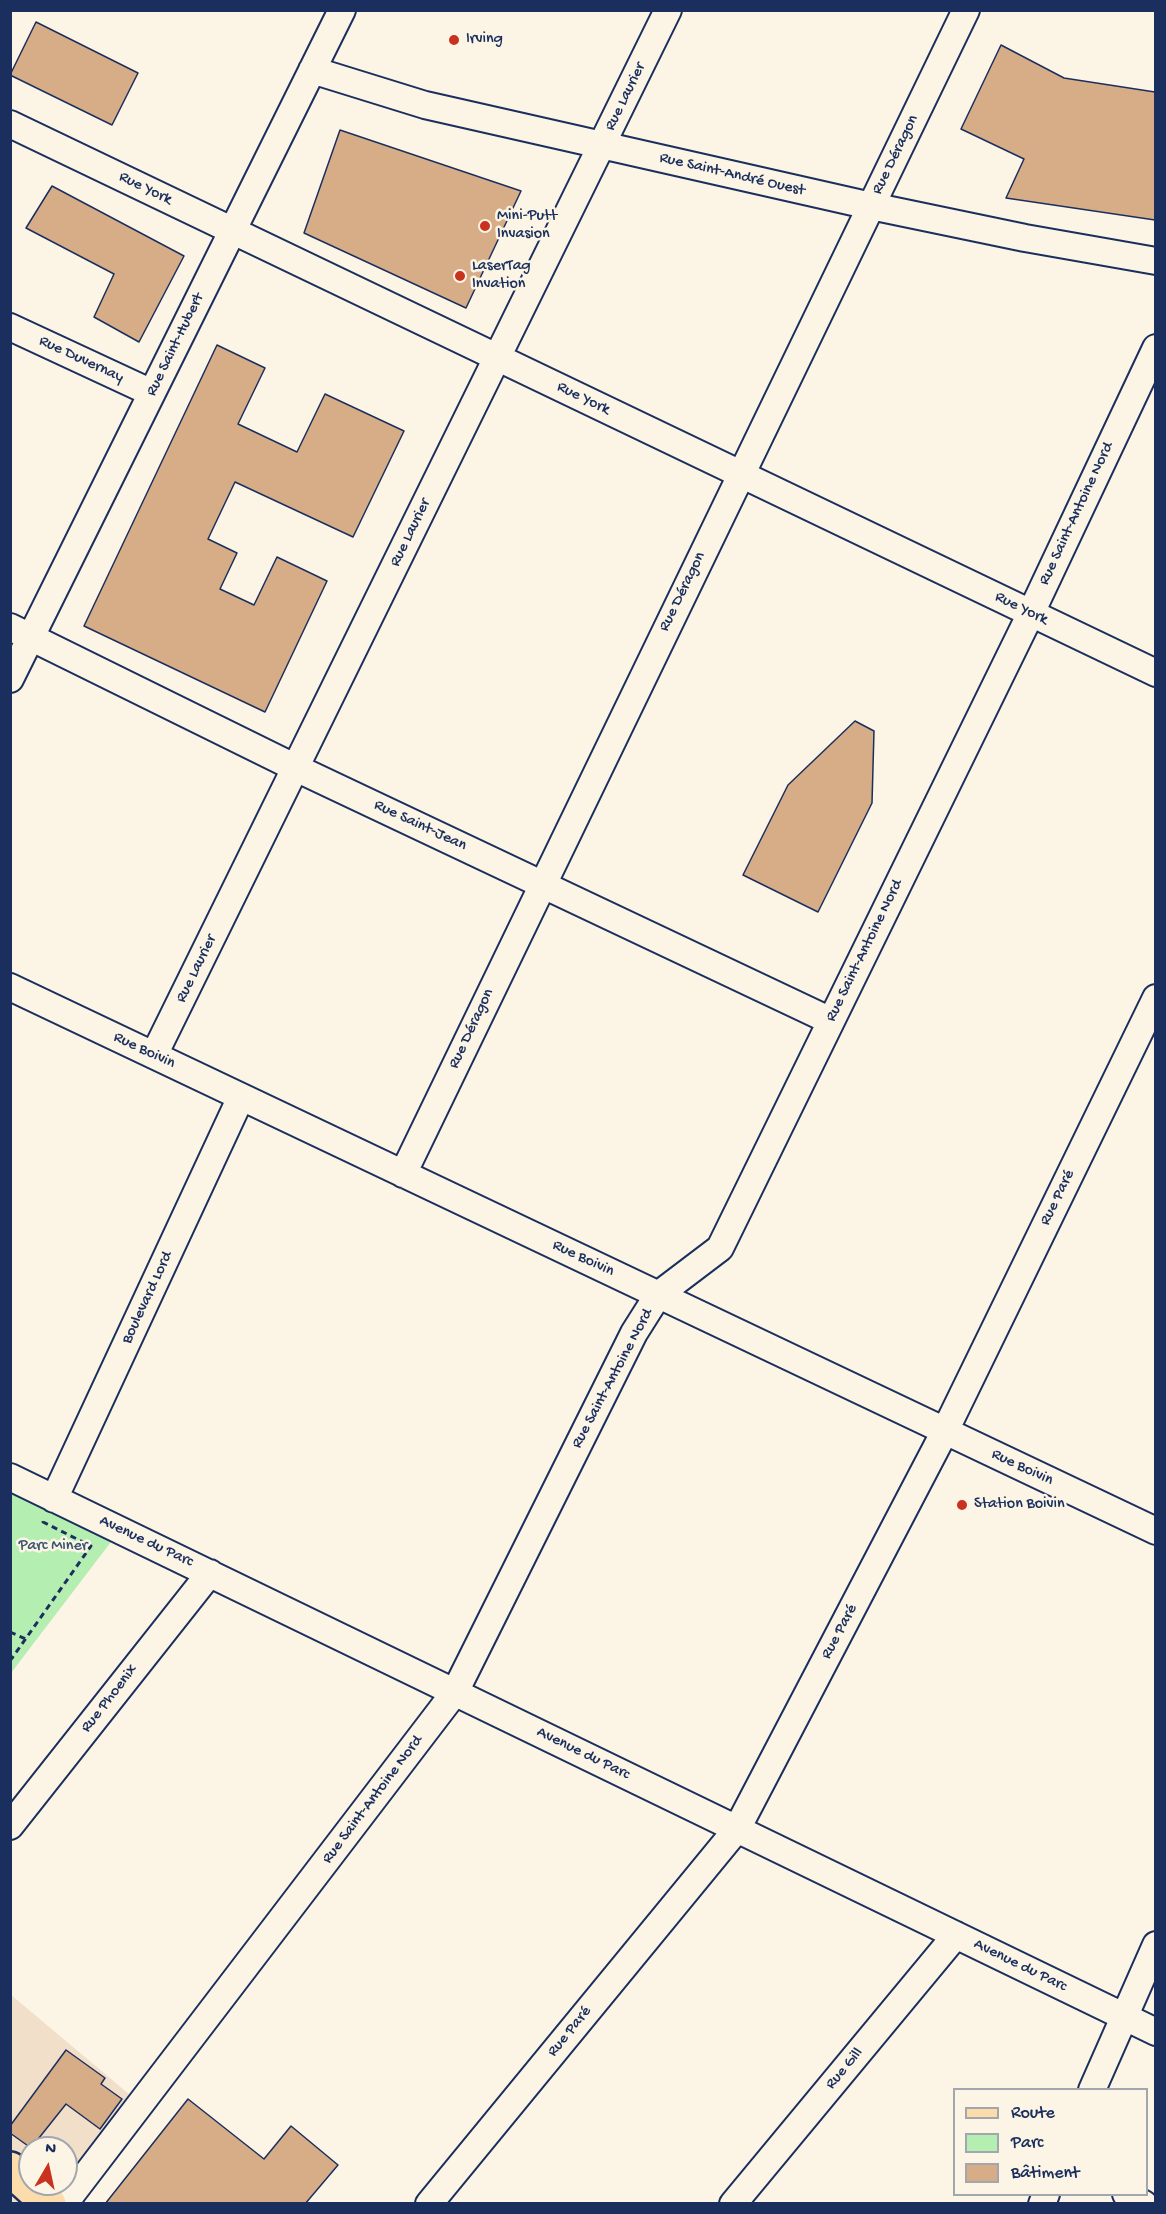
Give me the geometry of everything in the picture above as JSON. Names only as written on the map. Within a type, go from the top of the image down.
[{"type":"main road","points":[[10,2169],[49,2204]]},
{"type":"street","name":"Rue Saint-Hubert","points":[[10,679],[21,632],[152,393],[342,10]]},
{"type":"street","name":"Rue Laurier","points":[[154,1056],[668,10]]},
{"type":"street","name":"Rue Déragon","points":[[403,1174],[541,884],[966,10]]},
{"type":"street","name":"Rue Saint-André Ouest","points":[[312,70],[425,105],[871,206],[1025,238],[1155,261]]},
{"type":"street","name":"Rue York","points":[[10,124],[1155,673]]},
{"type":"street","name":"Rue Duvernay","points":[[10,327],[152,393]]},
{"type":"street","name":"Rue Saint-Antoine Nord","points":[[64,2204],[455,1692],[634,1334],[658,1295],[720,1248],[1031,613],[1155,348]]},
{"type":"street","name":"Rue Saint-Jean","points":[[21,632],[296,768],[831,1021]]},
{"type":"street","name":"Rue Boivin","points":[[10,987],[1155,1532]]},
{"type":"street","name":"Rue Paré","points":[[429,2204],[737,1829],[945,1431],[1155,998]]},
{"type":"street","name":"Boulevard Lord","points":[[54,1499],[241,1097]]},
{"type":"street","name":"Avenue du Parc","points":[[10,1477],[1155,2032]]},
{"type":"street","name":"Rue Phoenix","points":[[10,1826],[210,1573]]},
{"type":"street","name":"Rue Gill","points":[[733,2204],[956,1935]]},
{"type":"street","points":[[1093,2088],[1155,1945]]},
{"type":"street","points":[[1130,2196],[1144,2204]]},
{"type":"path","points":[[10,1661],[28,1640],[91,1546],[43,1522],[54,1499]]},
{"type":"path","points":[[10,1632],[28,1640]]},
{"type":"shaded area","points":[[10,1994],[136,2100],[77,2203],[11,2203]]},
{"type":"green space","name":"Parc Miner","points":[[11,1479],[117,1534],[11,1673]]},
{"type":"building","points":[[36,22],[138,73],[112,125],[10,75]]},
{"type":"building","points":[[1001,45],[1064,78],[1155,92],[1155,220],[1006,198],[1024,159],[961,129]]},
{"type":"building","points":[[340,130],[521,191],[466,308],[304,233]]},
{"type":"building","points":[[52,186],[184,256],[139,342],[94,317],[114,274],[26,228]]},
{"type":"building","points":[[217,345],[265,368],[238,424],[297,452],[325,394],[404,431],[353,537],[235,482],[208,539],[237,553],[220,589],[254,605],[277,557],[327,581],[265,712],[84,626]]},
{"type":"building","points":[[855,721],[874,731],[872,803],[818,912],[743,875],[788,785]]},
{"type":"building","points":[[66,2050],[105,2078],[101,2084],[122,2099],[100,2129],[66,2104],[41,2136],[18,2136],[18,2139],[10,2133],[10,2126]]},
{"type":"building","points":[[188,2099],[264,2159],[291,2126],[338,2165],[305,2204],[105,2204]]},
{"type":"place","name":"Irving","points":[[454,40]]},
{"type":"place","name":"Mini-Putt Invasion","points":[[485,226]]},
{"type":"place","name":"LaserTag Invation","points":[[460,276]]},
{"type":"place","name":"Station Boivin","points":[[962,1505]]}]
